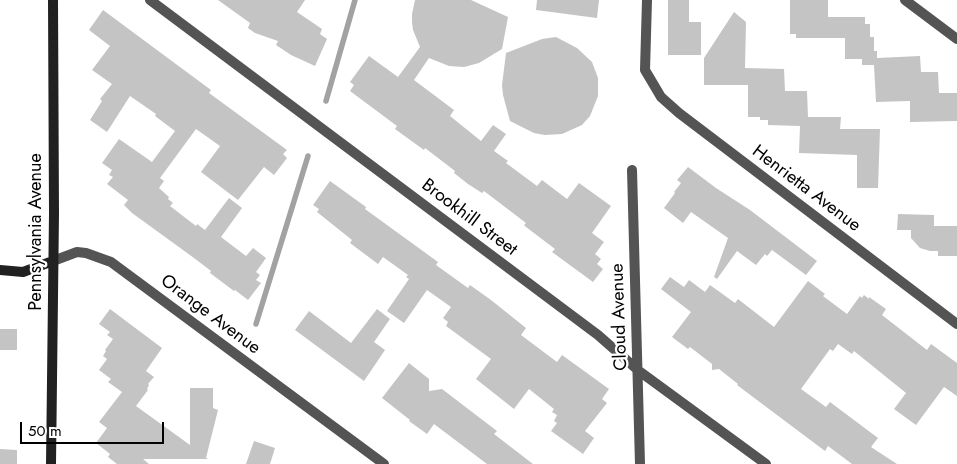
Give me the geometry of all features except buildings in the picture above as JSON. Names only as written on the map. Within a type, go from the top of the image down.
[{"type":"main road","name":"Pennsylvania Avenue","points":[[51,464],[53,261],[52,0]]},
{"type":"main road","name":"Orange Avenue","points":[[0,270],[23,272],[53,261]]},
{"type":"street","name":"Brookhill Street","points":[[150,0],[598,335],[639,371],[766,464]]},
{"type":"street","name":"Henrietta Avenue","points":[[647,0],[645,70],[661,97],[679,113],[957,324]]},
{"type":"street","points":[[906,0],[957,39]]},
{"type":"street","name":"Cloud Avenue","points":[[632,170],[639,371],[640,464]]},
{"type":"street","name":"Orange Avenue","points":[[53,261],[77,252],[86,253],[111,262],[384,464]]},
{"type":"waterway","points":[[326,101],[355,0]]},
{"type":"waterway","points":[[256,324],[308,156]]}]
